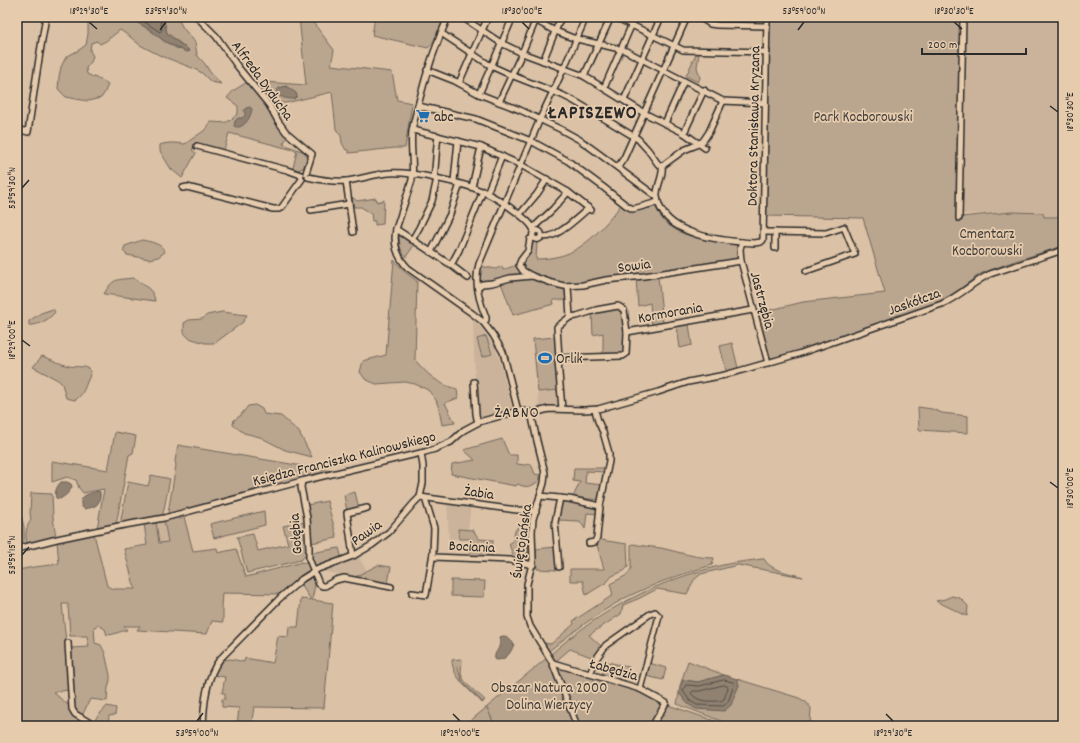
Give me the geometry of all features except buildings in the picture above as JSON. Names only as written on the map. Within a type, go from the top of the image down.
[{"type":"street","points":[[17,129],[28,132],[46,17]]},
{"type":"street","name":"Alfreda Dyducha","points":[[197,17],[216,36],[238,67],[270,105],[278,122],[286,132],[312,154],[304,176]]},
{"type":"street","points":[[448,17],[440,33],[427,70],[412,130],[411,150],[413,174],[410,188],[396,229],[396,247],[399,256],[405,264],[483,322],[493,335],[503,352],[518,410]]},
{"type":"street","points":[[462,17],[501,43],[522,53],[584,76],[644,113],[684,133],[706,148]]},
{"type":"street","points":[[459,83],[488,17]]},
{"type":"street","points":[[479,94],[513,17]]},
{"type":"street","points":[[530,17],[555,31],[576,39],[621,49],[724,101],[765,103]]},
{"type":"street","points":[[543,61],[562,17]]},
{"type":"street","points":[[483,322],[486,320],[486,317],[480,301],[478,287],[477,270],[479,264],[540,119],[586,17]]},
{"type":"street","points":[[584,76],[611,17]]},
{"type":"street","points":[[615,17],[683,50],[767,52]]},
{"type":"street","points":[[604,88],[636,17]]},
{"type":"street","points":[[624,100],[661,17]]},
{"type":"street","points":[[618,167],[634,137],[687,17]]},
{"type":"street","points":[[698,17],[710,24],[717,25],[767,26]]},
{"type":"street","name":"Doktora Stanisława Kryzana","points":[[764,234],[763,193],[767,17]]},
{"type":"street","points":[[959,218],[963,17]]},
{"type":"street","points":[[499,102],[536,19]]},
{"type":"street","points":[[440,33],[491,66],[511,76],[553,91],[574,101],[634,137],[644,145],[658,164],[662,166]]},
{"type":"street","points":[[427,70],[459,83],[479,94],[540,119],[580,140],[618,167],[658,199]]},
{"type":"street","points":[[665,123],[684,81]]},
{"type":"street","points":[[684,133],[704,90]]},
{"type":"street","points":[[662,166],[684,150],[700,144],[706,138],[724,101]]},
{"type":"street","points":[[418,106],[476,119],[531,141],[568,161],[627,206],[633,208],[658,199]]},
{"type":"street","points":[[197,146],[304,176],[326,180],[346,181],[389,173],[413,174],[454,181],[485,192],[520,214],[534,230],[539,232],[541,236],[545,238],[567,227],[590,209],[568,192],[521,164],[481,148],[412,130]]},
{"type":"street","points":[[412,240],[432,201],[438,136]]},
{"type":"street","points":[[454,181],[458,141]]},
{"type":"street","points":[[472,187],[481,148]]},
{"type":"street","points":[[451,265],[502,156]]},
{"type":"street","points":[[662,166],[663,170],[657,189],[658,199],[662,211],[670,221],[692,232],[705,236],[758,243],[763,240],[764,234],[775,232],[826,233],[844,227],[854,254],[806,271]]},
{"type":"street","points":[[183,188],[187,187],[273,209],[279,209],[285,204],[304,176]]},
{"type":"street","points":[[520,214],[537,194],[547,179]]},
{"type":"street","points":[[346,181],[353,232]]},
{"type":"street","points":[[431,252],[450,214],[460,184]]},
{"type":"street","points":[[541,236],[538,240],[533,238],[532,234],[568,192]]},
{"type":"street","points":[[311,210],[349,204]]},
{"type":"street","points":[[396,229],[468,278]]},
{"type":"street","points":[[775,232],[775,248]]},
{"type":"street","name":"Sowia","points":[[533,238],[530,239],[528,251],[519,265],[523,271],[532,276],[552,284],[564,286],[583,285],[606,280],[644,276],[741,261]]},
{"type":"street","name":"Jastrzębia","points":[[742,242],[740,249],[741,261],[768,363]]},
{"type":"street","name":"Jaskółcza","points":[[768,363],[942,304],[952,300],[990,274],[1063,250]]},
{"type":"street","name":"Sowia","points":[[478,287],[482,284],[510,278],[532,276]]},
{"type":"street","points":[[562,409],[557,327],[570,317],[568,286]]},
{"type":"street","name":"Kormorania","points":[[570,317],[618,306],[624,310],[627,332],[753,310]]},
{"type":"street","points":[[559,358],[623,356],[626,354],[627,332]]},
{"type":"street","points":[[536,412],[536,415],[532,417],[529,415],[529,412],[533,409],[536,412],[562,409],[595,410],[688,382],[725,375],[768,363]]},
{"type":"street","points":[[474,382],[476,414],[479,422]]},
{"type":"street","name":"Księdza Franciszka Kalinowskiego","points":[[17,549],[57,539],[164,518],[302,481],[421,453],[451,442],[464,430],[479,422],[518,410],[529,412]]},
{"type":"street","points":[[589,543],[595,542],[600,506],[609,461],[603,432],[595,410]]},
{"type":"street","name":"Świętojańska","points":[[532,417],[545,473],[533,524],[534,560],[527,584],[527,618],[530,626],[553,664],[577,726]]},
{"type":"street","points":[[412,593],[426,595],[433,557],[434,528],[431,516],[422,497],[424,476],[421,453]]},
{"type":"street","name":"Gołębia","points":[[302,481],[301,487],[307,518],[309,559],[314,572]]},
{"type":"street","name":"Gołębia","points":[[292,484],[299,488],[302,494]]},
{"type":"street","points":[[540,496],[578,500],[600,506]]},
{"type":"street","name":"Żabia","points":[[422,497],[517,510],[536,510]]},
{"type":"street","name":"Pawia","points":[[203,726],[211,676],[215,667],[225,654],[280,598],[302,579],[314,572],[354,556],[372,545],[389,532],[409,508],[422,497]]},
{"type":"street","points":[[559,567],[555,522],[560,498]]},
{"type":"street","points":[[354,556],[347,513],[367,508]]},
{"type":"street","name":"Bociania","points":[[433,557],[510,560],[532,565]]},
{"type":"street","points":[[314,572],[318,582],[324,586],[338,579],[344,578],[392,587]]},
{"type":"street","points":[[590,674],[596,659],[606,645],[655,612],[659,616],[640,689]]},
{"type":"street","points":[[68,643],[72,709],[75,714],[95,726]]},
{"type":"street","name":"Łabędzia","points":[[553,664],[640,689],[666,703],[652,726]]},
{"type":"shaded area","points":[[964,17],[1063,17],[1063,214],[1056,217],[1044,217],[1043,213],[961,214]]},
{"type":"shaded area","points":[[473,320],[481,327],[495,347],[512,407],[505,412],[478,418],[475,381]]},
{"type":"shaded area","points":[[559,390],[560,407],[539,408],[538,392]]},
{"type":"shaded area","points":[[447,502],[471,505],[468,529],[458,529],[459,539],[449,539]]},
{"type":"shaded area","points":[[164,520],[168,542],[159,543],[156,522]]},
{"type":"shaded area","points":[[358,556],[367,571],[355,577],[321,571]]},
{"type":"green space","points":[[88,17],[100,17],[99,20],[110,20],[115,17],[128,17],[176,48],[189,50],[167,33],[163,17],[177,17],[183,28],[195,42],[197,55],[221,84],[211,82],[202,73],[195,69],[159,55],[140,45],[120,30],[100,44],[97,41],[91,43],[90,51],[93,56],[91,62],[86,68],[87,74],[108,84],[101,98],[88,101],[66,97],[58,89],[61,67],[66,57],[86,45],[88,34]]},
{"type":"green space","points":[[299,17],[309,17],[334,50],[331,65],[392,72],[397,100],[412,103],[405,148],[349,153],[342,143],[341,136],[336,129],[332,92],[286,103],[280,103],[272,107],[261,93],[264,82],[306,85]]},
{"type":"green space","points":[[375,17],[445,17],[432,44],[428,48],[372,35]]},
{"type":"green space","name":"Park Kocborowski","points":[[770,17],[961,17],[960,217],[1012,212],[1043,213],[1044,217],[1056,217],[1063,214],[1063,246],[980,274],[951,296],[940,301],[775,360],[768,356],[758,313],[803,302],[885,293],[863,218],[766,216]]},
{"type":"green space","points":[[697,52],[699,52],[697,67],[700,78],[698,82],[686,76]]},
{"type":"green space","points":[[247,82],[265,102],[288,136],[283,144],[307,153],[308,158],[303,168],[298,170],[293,168],[297,151],[229,133],[224,150],[196,143],[192,150],[196,153],[182,178],[171,169],[160,151],[160,145],[169,143],[185,144],[205,130],[211,122],[226,122],[232,119],[238,113],[238,106],[227,98],[233,91]]},
{"type":"green space","points":[[352,197],[357,201],[376,198],[377,202],[384,200],[383,224],[375,225],[375,221],[372,221],[371,213],[361,207],[354,207]]},
{"type":"green space","points":[[621,205],[630,211],[656,207],[664,221],[680,232],[699,239],[738,245],[738,259],[575,284],[557,283],[527,272],[523,268],[522,264],[532,241],[537,243],[536,259],[545,259],[569,253],[578,248],[594,235]]},
{"type":"green space","points":[[399,234],[406,240],[415,244],[405,258],[400,247]]},
{"type":"green space","points":[[142,240],[158,245],[165,252],[158,257],[149,259],[127,255],[123,251],[125,246]]},
{"type":"green space","points":[[394,260],[406,273],[417,281],[415,360],[424,370],[439,382],[457,389],[458,398],[445,403],[455,423],[442,425],[436,400],[428,390],[415,384],[405,382],[376,384],[365,379],[360,372],[363,361],[386,355]]},
{"type":"green space","points":[[480,266],[496,269],[502,266],[503,270],[514,266],[523,273],[521,275],[479,283]]},
{"type":"green space","points":[[658,276],[663,323],[652,325],[650,303],[638,306],[636,279]]},
{"type":"green space","points":[[133,278],[150,290],[155,301],[104,294],[113,282]]},
{"type":"green space","points":[[522,278],[533,278],[563,289],[565,291],[566,300],[553,300],[554,304],[513,315],[501,283]]},
{"type":"green space","points":[[619,308],[621,310],[625,333],[625,351],[622,354],[603,354],[603,333],[593,335],[592,313]]},
{"type":"green space","points":[[53,309],[55,312],[47,319],[40,323],[29,325],[29,321],[41,313]]},
{"type":"green space","points":[[222,312],[247,315],[243,322],[215,343],[205,343],[189,338],[184,333],[184,323],[189,320],[202,319],[207,315]]},
{"type":"green space","points":[[689,324],[692,345],[680,348],[677,326]]},
{"type":"green space","points":[[486,336],[492,354],[482,357],[477,339]]},
{"type":"green space","points":[[555,337],[559,390],[538,392],[533,339]]},
{"type":"green space","points":[[732,343],[738,368],[726,371],[720,346]]},
{"type":"green space","points":[[42,356],[69,366],[89,369],[90,376],[79,397],[75,400],[66,398],[62,384],[58,380],[33,367]]},
{"type":"green space","points":[[255,405],[262,409],[264,414],[281,416],[299,432],[312,457],[285,450],[260,437],[244,433],[233,425],[234,420],[240,416],[248,406]]},
{"type":"green space","points":[[918,407],[932,409],[942,413],[968,416],[968,433],[919,430]]},
{"type":"green space","points":[[115,432],[136,436],[133,453],[129,455],[116,525],[97,529],[104,489],[83,493],[76,480],[67,477],[52,482],[52,461],[108,470]]},
{"type":"green space","points":[[502,439],[509,455],[517,455],[517,464],[531,464],[535,474],[540,475],[540,479],[536,483],[530,486],[521,486],[518,484],[516,486],[451,474],[452,464],[475,460],[464,450]]},
{"type":"green space","points":[[178,445],[332,471],[170,515],[168,513]]},
{"type":"green space","points":[[574,468],[606,468],[605,472],[586,471],[585,483],[603,485],[599,500],[573,497],[580,482],[573,481]]},
{"type":"green space","points":[[151,475],[170,479],[163,514],[160,517],[122,524],[121,519],[128,482],[148,486]]},
{"type":"green space","points":[[355,492],[359,509],[347,511],[344,495]]},
{"type":"green space","points":[[31,493],[52,494],[56,537],[28,545],[26,532],[31,520]]},
{"type":"green space","points":[[565,500],[592,505],[596,508],[598,514],[587,513],[585,529],[580,521],[557,520],[561,503]]},
{"type":"green space","points":[[327,501],[337,538],[311,543],[310,517],[307,505]]},
{"type":"green space","points":[[264,511],[265,525],[214,538],[210,524]]},
{"type":"green space","points":[[17,515],[21,515],[24,527],[24,546],[17,547]]},
{"type":"green space","points":[[184,517],[193,551],[217,548],[218,553],[236,549],[246,577],[302,562],[308,564],[310,570],[280,594],[222,593],[221,607],[223,610],[223,622],[212,621],[207,634],[137,630],[140,626],[124,626],[127,630],[107,635],[105,629],[98,625],[94,627],[95,643],[101,645],[105,653],[110,680],[107,701],[90,699],[82,716],[92,726],[17,726],[17,565],[18,570],[59,564],[57,541],[94,534],[107,586],[113,589],[135,589],[124,549],[147,545],[144,524],[156,522],[159,543],[168,542],[164,520],[180,519]],"holes":[[[62,604],[68,604],[70,636],[87,636],[89,647],[71,648],[75,711],[53,692],[69,690]]]},
{"type":"green space","points":[[302,522],[305,524],[306,555],[301,560],[247,573],[237,537],[253,534],[258,551],[288,544],[283,526]]},
{"type":"green space","points":[[519,525],[522,525],[520,544],[521,559],[517,559],[513,555],[509,544],[513,541],[515,531]]},
{"type":"green space","points":[[458,529],[473,530],[479,539],[493,540],[492,558],[470,557],[471,539],[459,539]]},
{"type":"green space","points":[[598,539],[627,544],[628,567],[624,571],[612,576],[607,582],[586,595],[583,581],[570,581],[570,569],[604,569],[597,545]]},
{"type":"green space","points":[[631,545],[661,548],[694,556],[714,558],[712,565],[646,588],[625,598],[586,623],[549,651],[544,643],[551,644],[574,624],[573,621],[613,595],[610,584],[627,575],[631,569]]},
{"type":"green space","points":[[555,547],[556,570],[537,569],[536,549]]},
{"type":"green space","points":[[339,548],[342,559],[318,568],[313,566],[311,553]]},
{"type":"green space","points":[[764,559],[776,569],[803,577],[738,565],[701,574],[694,580],[687,594],[657,589],[623,605],[621,614],[589,635],[602,647],[594,658],[570,649],[556,661],[551,654],[570,638],[610,610],[653,588],[699,571],[728,564]]},
{"type":"green space","points":[[378,565],[391,567],[388,583],[355,577]]},
{"type":"green space","points":[[308,577],[312,578],[315,585],[312,600],[333,603],[324,708],[254,707],[251,726],[237,726],[239,708],[222,707],[222,699],[225,699],[225,693],[222,693],[225,677],[213,675],[215,668],[223,660],[231,659],[244,662],[245,658],[273,663],[278,636],[288,637],[289,627],[298,627],[301,599],[311,600],[300,583]]},
{"type":"green space","points":[[451,580],[485,581],[484,597],[451,596]]},
{"type":"green space","points":[[952,596],[960,598],[968,606],[967,616],[936,601]]},
{"type":"green space","name":"Obszar Natura 2000 Dolina Wierzycy","points":[[548,657],[551,661],[643,693],[668,705],[718,722],[725,726],[464,726]]},
{"type":"green space","points":[[452,660],[462,660],[462,677],[468,685],[485,700],[482,703],[463,684],[455,673]]},
{"type":"green space","points":[[603,661],[629,667],[625,682],[600,676],[604,667]]},
{"type":"green space","points":[[688,661],[724,675],[698,682],[684,680],[680,686]]},
{"type":"green space","points":[[649,663],[666,668],[663,680],[646,676]]},
{"type":"green space","points":[[737,679],[799,698],[806,702],[811,708],[810,726],[734,726],[677,704],[679,693],[688,704],[739,686]]},
{"type":"green space","points":[[107,706],[116,708],[115,715],[109,716],[108,726],[97,726],[95,723],[96,718]]},
{"type":"water","points":[[128,17],[163,17],[167,33],[189,51],[186,52],[164,41],[150,30]]},
{"type":"water","points":[[286,86],[296,93],[297,96],[294,99],[284,98],[277,93],[276,91],[279,88]]},
{"type":"water","points":[[250,107],[252,109],[246,122],[240,127],[234,126],[235,121],[238,118],[245,116],[244,111],[246,108]]},
{"type":"water","points":[[61,482],[67,482],[71,484],[72,487],[67,494],[60,499],[56,498],[55,494],[57,487]]},
{"type":"water","points":[[99,491],[99,503],[95,506],[84,509],[81,504],[82,498],[88,494]]},
{"type":"water","points":[[523,513],[530,551],[527,555],[528,561],[526,562],[521,558],[523,550]]},
{"type":"water","points":[[500,637],[508,637],[514,644],[508,655],[503,659],[497,660],[495,659],[495,655],[499,646]]},
{"type":"water","points":[[724,675],[737,679],[739,685],[731,705],[724,711],[696,709],[688,704],[679,693],[683,680],[698,682]]},
{"type":"waterway","points":[[457,667],[463,683],[483,702]]},
{"type":"waterway","points":[[487,708],[495,726]]},
{"type":"place","name":"abc","points":[[423,116]]},
{"type":"place","name":"Orlik","points":[[545,358]]},
{"type":"district","name":"ŁAPISZEWO","points":[[593,111]]},
{"type":"district","name":"ŻABNO","points":[[517,411]]},
{"type":"park label","name":"Cmentarz Kocborowski","points":[[987,242]]}]
